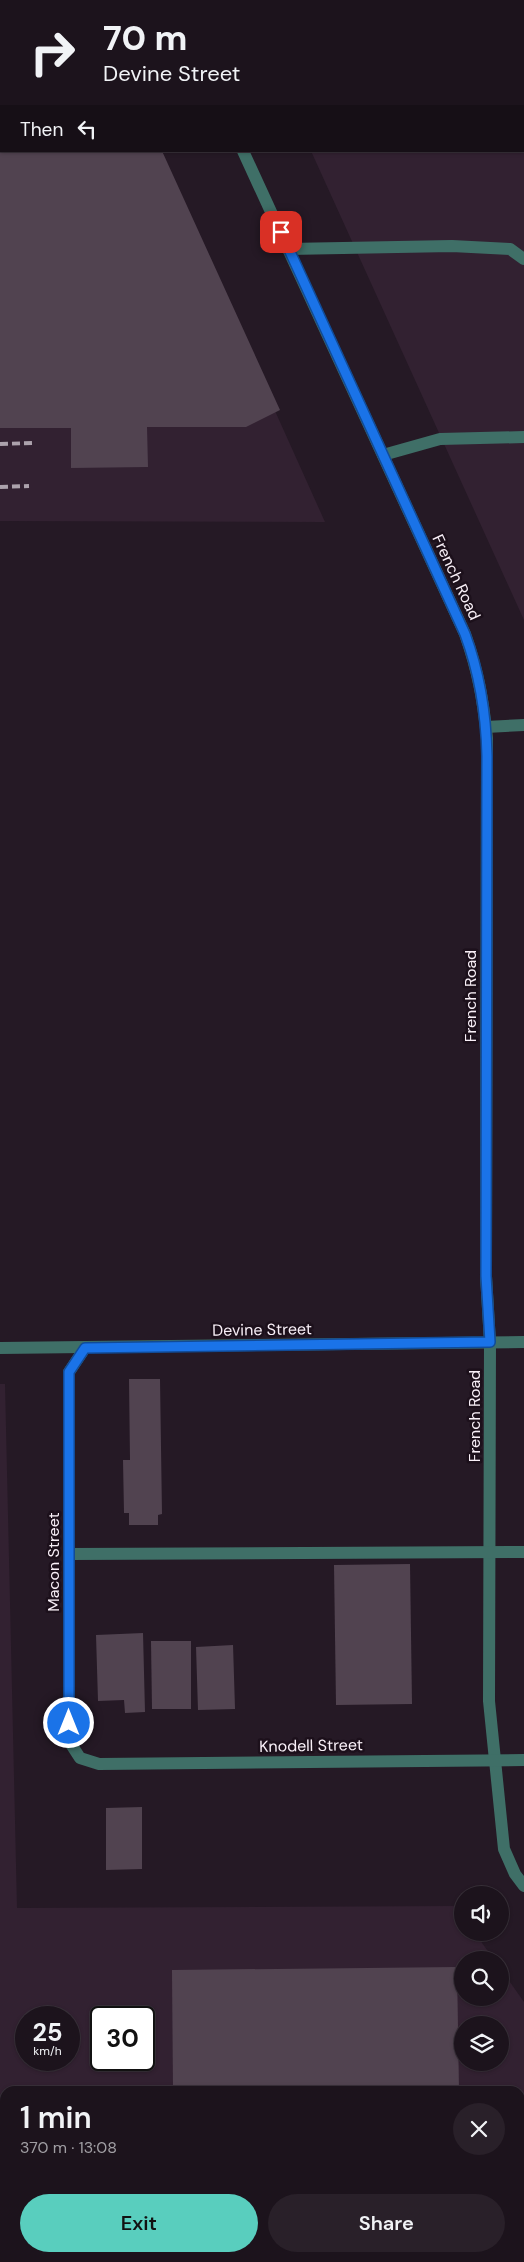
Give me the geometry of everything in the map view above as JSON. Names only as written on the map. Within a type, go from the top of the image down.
[{"type":"street","name":"French Road","points":[[244,152],[465,634],[475,661],[484,699],[486,727],[486,1276],[490,1342],[491,1553],[489,1701],[504,1849],[515,1874],[524,1886]]},
{"type":"street","points":[[288,249],[462,246],[510,249],[524,259]]},
{"type":"street","points":[[383,455],[440,439],[524,437]]},
{"type":"street","points":[[486,727],[524,725]]},
{"type":"street","name":"Devine Street","points":[[0,1348],[524,1342]]},
{"type":"street","name":"Macon Street","points":[[85,1348],[69,1372],[68,1741],[80,1758],[99,1764]]},
{"type":"street","points":[[69,1554],[524,1552]]},
{"type":"street","name":"Knodell Street","points":[[99,1764],[524,1760]]},
{"type":"shaded area","points":[[0,152],[158,152],[325,522],[0,521]]},
{"type":"shaded area","points":[[311,152],[524,152],[524,620]]},
{"type":"shaded area","points":[[0,1384],[5,1384],[17,1908],[454,1906],[454,1941],[481,1941],[488,1951],[454,1951],[454,2006],[509,2006],[509,1981],[524,2002],[524,2086],[0,2086]]},
{"type":"building","points":[[0,152],[162,152],[280,410],[246,427],[147,427],[148,467],[71,468],[71,428],[0,428]]},
{"type":"building","points":[[129,1379],[160,1379],[162,1514],[158,1515],[158,1525],[129,1525],[129,1513],[124,1513],[123,1460],[130,1460]]},
{"type":"building","points":[[410,1564],[412,1704],[336,1705],[334,1565]]},
{"type":"building","points":[[143,1633],[145,1712],[125,1713],[124,1700],[98,1701],[96,1635]]},
{"type":"building","points":[[151,1641],[191,1641],[191,1709],[152,1709]]},
{"type":"building","points":[[233,1645],[235,1709],[198,1710],[196,1647]]},
{"type":"building","points":[[142,1807],[142,1869],[106,1870],[106,1808]]},
{"type":"building","points":[[454,1967],[454,2006],[458,2006],[458,2016],[454,2016],[454,2071],[459,2071],[459,2086],[173,2086],[172,1970]]},
{"type":"railway","points":[[0,444],[32,443]]},
{"type":"railway","points":[[0,487],[29,486]]},
{"type":"route","points":[[69,1723],[69,1372],[85,1348],[490,1342],[486,1276],[487,756],[484,699],[475,661],[465,634],[281,232]]}]
